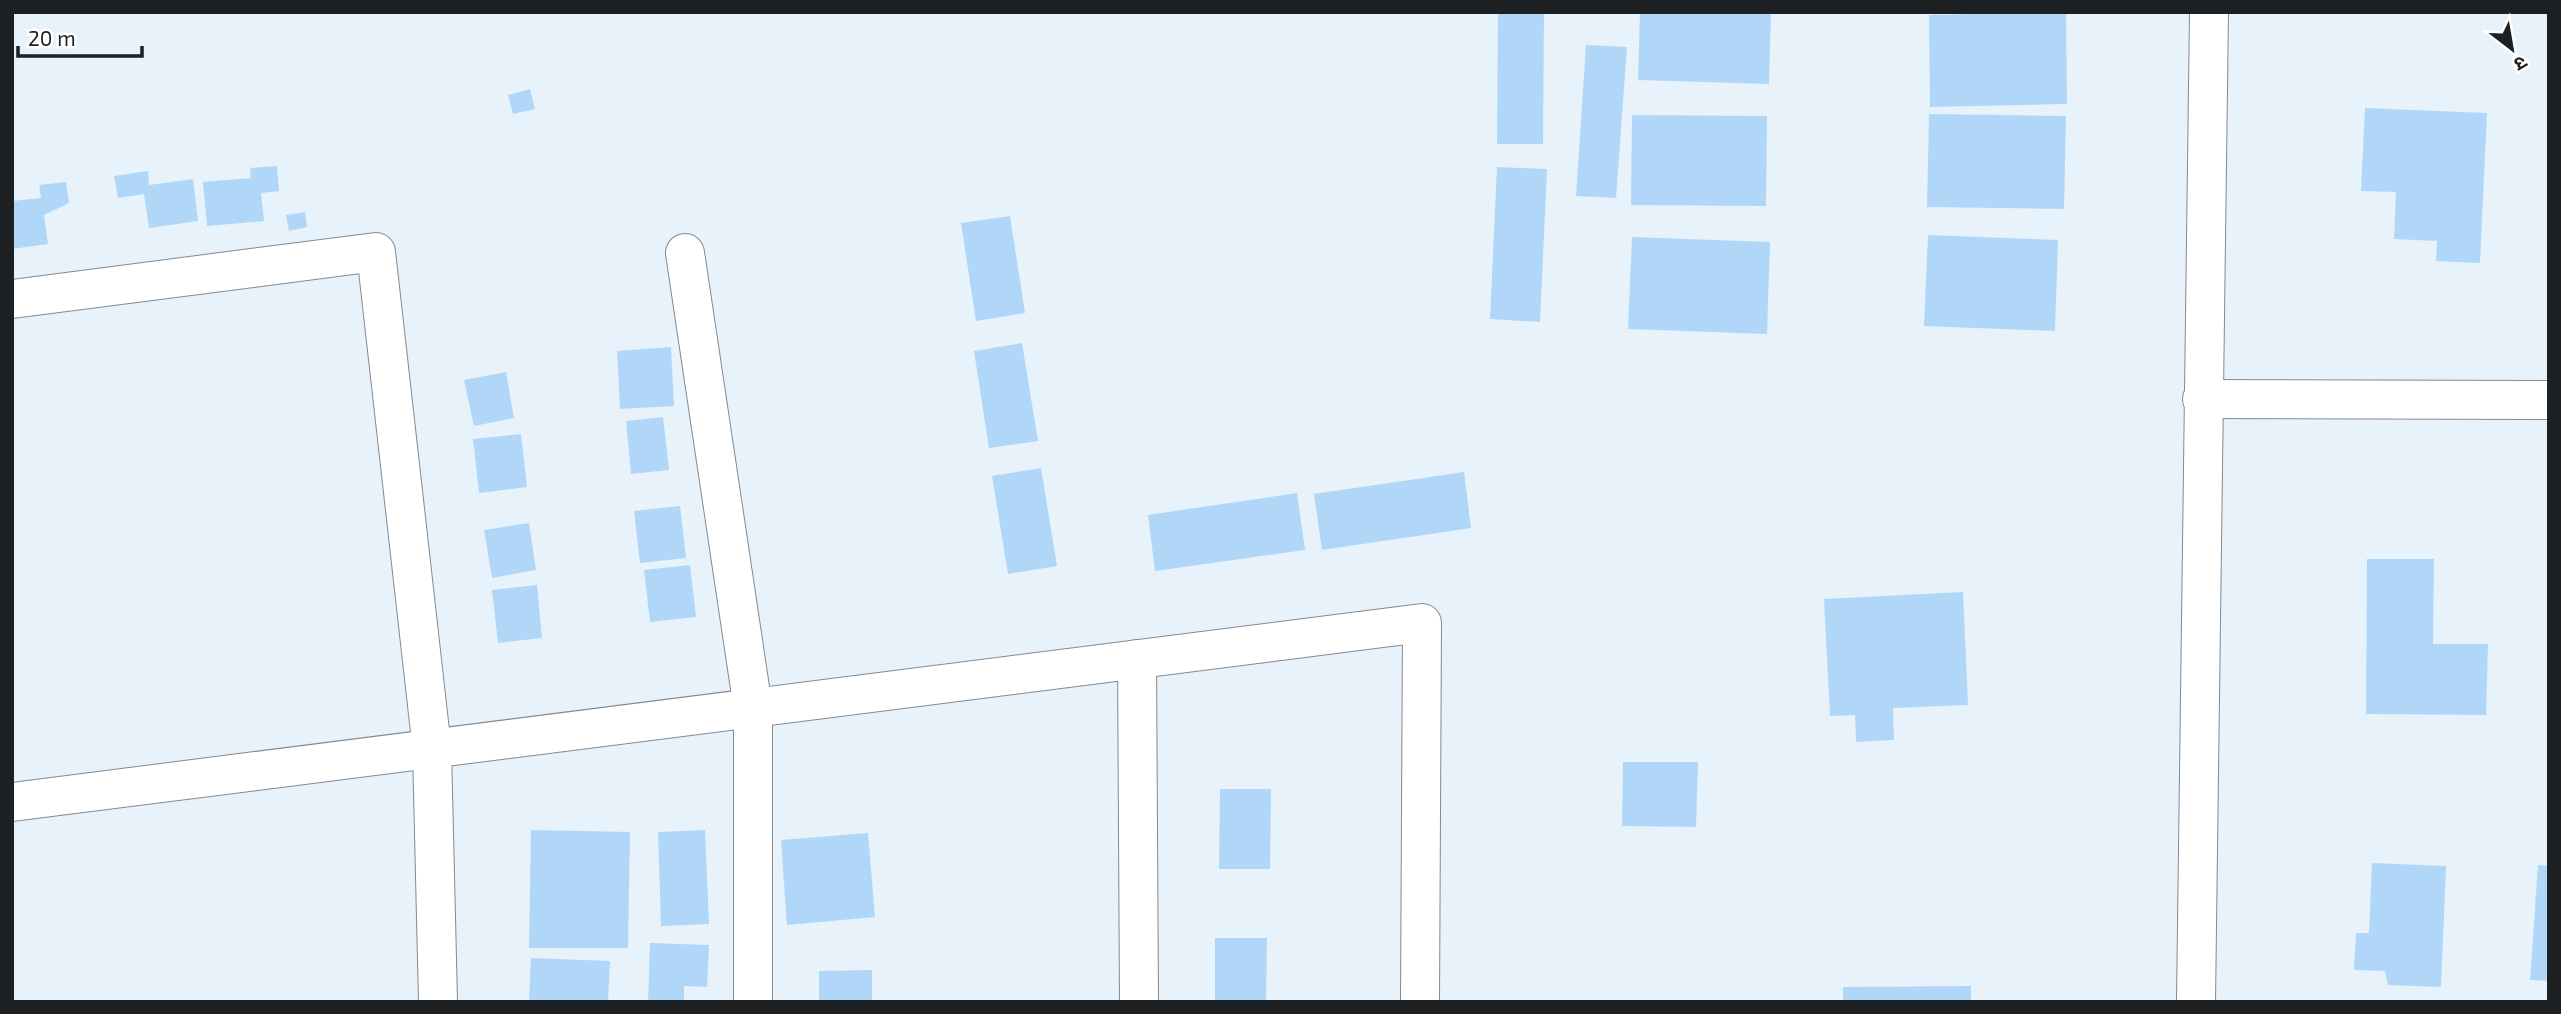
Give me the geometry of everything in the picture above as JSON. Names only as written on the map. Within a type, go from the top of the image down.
[{"type":"street","points":[[2196,1002],[2209,12]]},
{"type":"street","points":[[12,299],[376,252],[432,748],[438,1002]]},
{"type":"street","points":[[685,253],[753,708],[752,1002]]},
{"type":"street","points":[[2202,399],[2549,400]]},
{"type":"street","points":[[12,802],[1422,623],[1420,1002]]},
{"type":"street","points":[[1137,659],[1139,1002]]},
{"type":"building","points":[[1498,12],[1544,12],[1543,144],[1497,144]]},
{"type":"building","points":[[1640,12],[1771,12],[1769,84],[1638,80]]},
{"type":"building","points":[[2066,12],[2067,104],[1930,107],[1929,15]]},
{"type":"building","points":[[1586,45],[1627,47],[1616,198],[1576,196]]},
{"type":"building","points":[[530,89],[535,109],[513,114],[508,95]]},
{"type":"building","points":[[2365,108],[2487,113],[2480,263],[2436,261],[2437,241],[2394,239],[2396,192],[2361,191]]},
{"type":"building","points":[[1929,114],[2066,116],[2064,209],[1927,207]]},
{"type":"building","points":[[1632,115],[1767,116],[1766,206],[1631,205]]},
{"type":"building","points":[[277,166],[279,191],[261,193],[264,221],[207,226],[203,182],[251,178],[250,168]]},
{"type":"building","points":[[1497,167],[1547,169],[1540,322],[1490,319]]},
{"type":"building","points":[[148,171],[149,185],[193,179],[198,221],[149,228],[144,194],[118,198],[114,176]]},
{"type":"building","points":[[66,182],[69,203],[44,215],[48,244],[12,249],[12,201],[41,198],[39,185]]},
{"type":"building","points":[[305,212],[307,227],[289,231],[286,215]]},
{"type":"building","points":[[1010,216],[1025,313],[976,321],[961,223]]},
{"type":"building","points":[[1928,235],[2058,240],[2055,331],[1924,326]]},
{"type":"building","points":[[1632,237],[1770,242],[1767,334],[1628,329]]},
{"type":"building","points":[[1022,343],[1038,441],[989,448],[974,351]]},
{"type":"building","points":[[671,347],[674,406],[620,409],[617,351]]},
{"type":"building","points":[[506,372],[514,418],[474,426],[464,380]]},
{"type":"building","points":[[663,417],[669,470],[631,474],[626,421]]},
{"type":"building","points":[[521,434],[527,487],[479,493],[473,439]]},
{"type":"building","points":[[1041,468],[1057,566],[1008,574],[992,476]]},
{"type":"building","points":[[1464,472],[1471,528],[1322,550],[1314,494]]},
{"type":"building","points":[[1297,493],[1305,550],[1155,571],[1148,515]]},
{"type":"building","points":[[680,506],[686,558],[640,563],[634,511]]},
{"type":"building","points":[[529,523],[536,570],[492,578],[484,530]]},
{"type":"building","points":[[2367,559],[2434,559],[2433,644],[2488,644],[2486,715],[2366,714]]},
{"type":"building","points":[[690,565],[696,617],[650,622],[644,570]]},
{"type":"building","points":[[537,585],[542,638],[498,643],[492,590]]},
{"type":"building","points":[[1963,592],[1968,705],[1893,708],[1894,740],[1856,742],[1855,715],[1830,716],[1824,599]]},
{"type":"building","points":[[1623,762],[1698,762],[1696,827],[1622,826]]},
{"type":"building","points":[[1220,789],[1271,789],[1270,869],[1219,869]]},
{"type":"building","points":[[531,830],[630,832],[628,948],[529,948]]},
{"type":"building","points":[[705,830],[709,924],[661,926],[658,832]]},
{"type":"building","points":[[868,833],[875,917],[787,925],[781,840]]},
{"type":"building","points":[[2372,863],[2446,866],[2441,987],[2388,985],[2385,971],[2354,970],[2356,933],[2369,933]]},
{"type":"building","points":[[2538,865],[2549,866],[2549,981],[2530,980]]},
{"type":"building","points":[[1215,938],[1267,938],[1266,1002],[1215,1002]]},
{"type":"building","points":[[650,943],[709,945],[707,987],[684,986],[684,1002],[648,1002]]},
{"type":"building","points":[[531,958],[610,961],[608,1002],[529,1002]]},
{"type":"building","points":[[872,970],[872,1002],[819,1002],[819,971]]},
{"type":"building","points":[[1971,986],[1971,1002],[1843,1002],[1843,987]]}]
